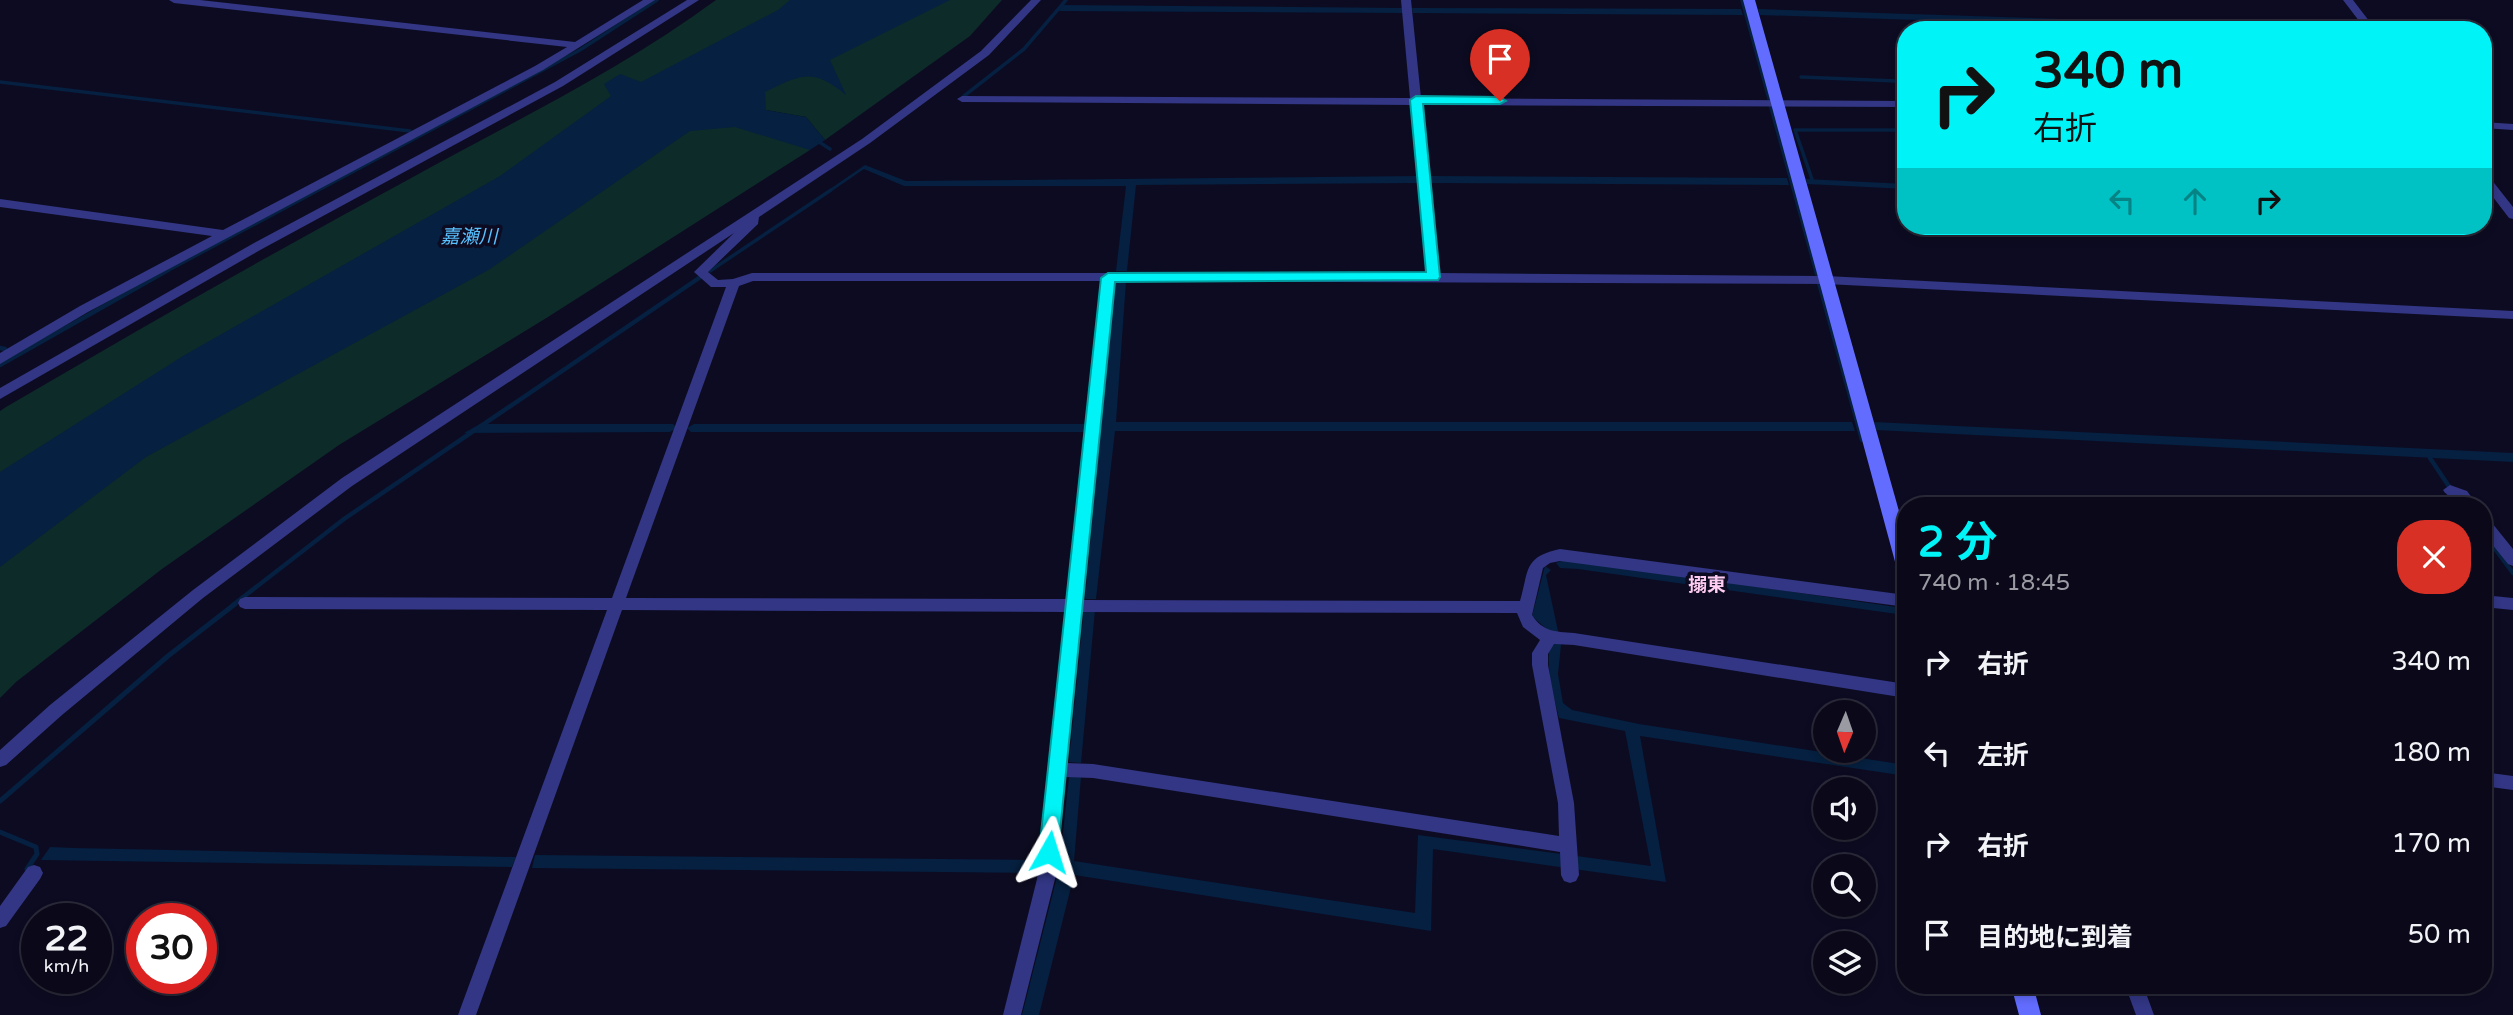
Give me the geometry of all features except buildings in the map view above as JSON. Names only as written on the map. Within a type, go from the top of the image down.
[{"type":"street","points":[[174,0],[578,45]]},
{"type":"street","points":[[251,9],[261,0]]},
{"type":"street","points":[[0,359],[84,309],[539,68],[650,0]]},
{"type":"street","points":[[0,394],[258,246],[572,77],[694,0]]},
{"type":"street","points":[[0,760],[56,710],[198,594],[348,482],[866,141],[960,73],[1012,28],[1037,0]]},
{"type":"street","points":[[1406,0],[1433,277]]},
{"type":"street","points":[[1749,0],[1897,533]]},
{"type":"street","points":[[2348,0],[2364,21]]},
{"type":"street","points":[[962,99],[1897,104]]},
{"type":"street","points":[[2492,126],[2513,127]]},
{"type":"street","points":[[2492,188],[2513,215]]},
{"type":"street","points":[[0,203],[223,234]]},
{"type":"street","points":[[753,214],[754,221],[700,272],[715,284],[734,283],[752,277],[1826,280],[2513,315]]},
{"type":"street","points":[[1012,1015],[1046,879],[1108,278]]},
{"type":"street","points":[[467,1015],[734,283]]},
{"type":"street","points":[[2492,533],[2513,560]]},
{"type":"street","points":[[1897,600],[1560,555],[1546,558],[1537,565],[1524,615],[1527,622],[1549,639],[1574,639],[1897,690]]},
{"type":"street","points":[[2492,602],[2513,604]]},
{"type":"street","points":[[245,603],[1525,607]]},
{"type":"street","points":[[1549,639],[1540,653],[1541,665],[1566,803],[1570,875]]},
{"type":"street","points":[[1057,770],[1093,771],[1568,845]]},
{"type":"street","points":[[2492,780],[2513,783]]},
{"type":"street","points":[[0,919],[34,873]]},
{"type":"street","points":[[2024,994],[2030,1015]]},
{"type":"street","points":[[2137,994],[2145,1015]]},
{"type":"green space","points":[[716,0],[822,0],[626,100],[0,485],[0,411],[260,261],[606,72]]},
{"type":"green space","points":[[937,0],[1002,0],[970,36],[825,140],[806,117],[766,110],[749,93]]},
{"type":"green space","points":[[697,120],[756,126],[798,142],[810,150],[548,317],[339,445],[162,569],[16,682],[0,698],[0,554],[156,443]]},
{"type":"water","name":"嘉瀬川","points":[[790,0],[950,0],[830,60],[846,95],[815,77],[797,78],[765,92],[766,110],[806,117],[825,140],[810,150],[735,127],[690,131],[490,269],[146,457],[0,567],[0,472],[183,356],[500,176],[611,96],[604,84],[620,74],[641,82],[778,10]]},
{"type":"water","points":[[1061,5],[1403,8],[1403,13],[1056,11]]},
{"type":"water","points":[[1412,8],[1741,9],[1743,15],[1413,13]]},
{"type":"water","points":[[1758,9],[2122,21],[1946,21],[1760,15]]},
{"type":"water","points":[[865,165],[906,181],[1418,176],[1419,183],[1136,185],[1127,271],[1116,271],[1126,186],[904,186],[864,169],[832,191],[830,189]]},
{"type":"water","points":[[1430,176],[1787,178],[1789,185],[1430,183]]},
{"type":"water","points":[[1806,179],[1897,184],[1897,189],[1807,184]]},
{"type":"water","points":[[1115,281],[1126,282],[1116,422],[1852,422],[1855,431],[1115,431],[1096,599],[1085,599]]},
{"type":"water","points":[[1874,422],[2513,453],[2513,462],[1876,430]]},
{"type":"water","points":[[480,424],[673,424],[677,428],[670,432],[464,433]]},
{"type":"water","points":[[694,424],[1088,424],[1087,432],[691,432],[687,428]]},
{"type":"water","points":[[1567,559],[1897,607],[1897,614],[1560,568],[1556,563]]},
{"type":"water","points":[[1545,566],[1551,570],[1546,575],[1561,645],[1558,674],[1563,703],[1572,710],[1639,724],[1813,751],[1813,762],[1640,736],[1666,882],[1433,849],[1431,931],[1074,875],[1039,1015],[1022,1015],[1059,869],[1069,777],[1081,777],[1074,861],[1415,913],[1418,835],[1651,866],[1625,731],[1559,718],[1549,666],[1552,634],[1532,616]]},
{"type":"water","points":[[1084,609],[1095,610],[1081,763],[1069,762]]},
{"type":"water","points":[[1876,760],[1897,764],[1897,775],[1820,763],[1876,763]]},
{"type":"water","points":[[50,847],[516,857],[512,867],[41,860]]},
{"type":"water","points":[[535,855],[1037,860],[1037,873],[532,868]]},
{"type":"waterway","points":[[165,272],[580,50],[657,0]]},
{"type":"waterway","points":[[964,96],[1024,49],[1066,0]]},
{"type":"waterway","points":[[1742,0],[1769,99]]},
{"type":"waterway","points":[[1801,77],[1897,82]]},
{"type":"waterway","points":[[0,82],[410,131]]},
{"type":"waterway","points":[[1770,104],[1816,272]]},
{"type":"waterway","points":[[1812,179],[1795,130],[1897,130]]},
{"type":"waterway","points":[[816,140],[830,149]]},
{"type":"waterway","points":[[710,271],[831,190]]},
{"type":"waterway","points":[[0,365],[168,270]]},
{"type":"waterway","points":[[1816,270],[1817,274]]},
{"type":"waterway","points":[[233,605],[344,519],[699,278]]},
{"type":"waterway","points":[[1819,283],[1862,440]]},
{"type":"waterway","points":[[0,348],[5,349]]},
{"type":"waterway","points":[[2430,458],[2452,491]]},
{"type":"waterway","points":[[2492,545],[2513,573]]},
{"type":"waterway","points":[[0,801],[168,656],[235,604]]},
{"type":"waterway","points":[[0,832],[36,847],[37,854],[27,869]]},
{"type":"district","name":"搦東","points":[[1707,585]]},
{"type":"route","points":[[1049,852],[1108,278],[1433,277],[1416,100],[1500,101]]}]
